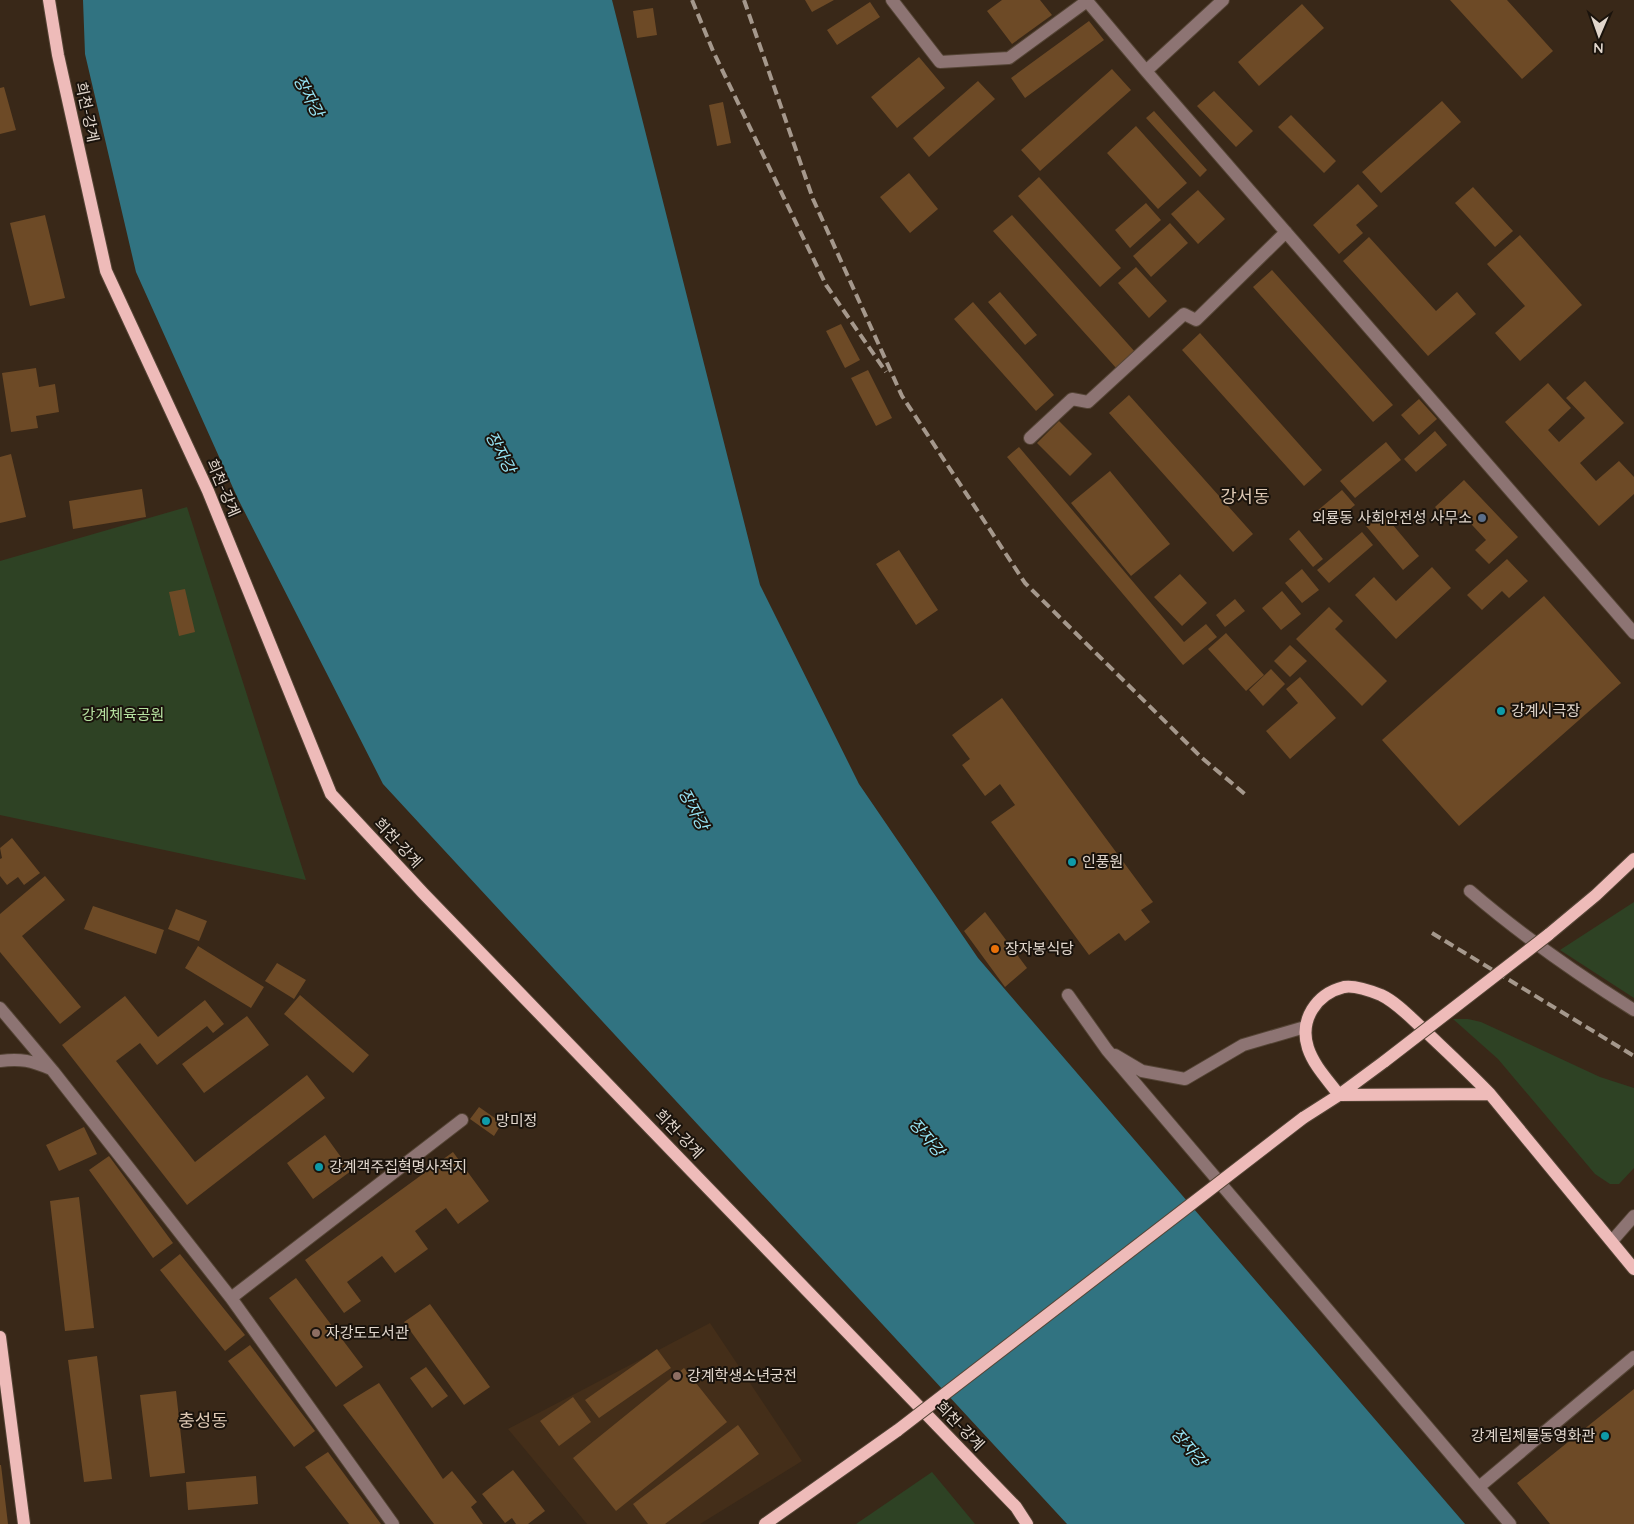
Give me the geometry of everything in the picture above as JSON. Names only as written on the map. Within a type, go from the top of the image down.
[{"type":"main road","name":"희천-강계","points":[[49,0],[58,55],[106,271],[208,491],[331,794],[422,893],[1016,1507],[1028,1524]]},
{"type":"main road","points":[[765,1524],[898,1430],[1303,1118],[1339,1095],[1385,1061],[1548,935],[1596,895],[1634,859]]},
{"type":"main road","points":[[1339,1095],[1316,1065],[1308,1047],[1305,1028],[1308,1015],[1315,1004],[1327,994],[1345,987],[1367,990],[1383,996],[1404,1011],[1470,1072],[1634,1269]]},
{"type":"main road","points":[[1339,1095],[1490,1094]]},
{"type":"main road","points":[[0,1337],[3,1396],[24,1524]]},
{"type":"street","points":[[892,0],[940,62],[1009,58],[1087,0],[1146,71],[1634,634]]},
{"type":"street","points":[[1146,71],[1223,0]]},
{"type":"street","points":[[1030,438],[1072,399],[1088,402],[1184,314],[1196,320],[1286,232]]},
{"type":"street","points":[[1470,891],[1575,972],[1634,1010]]},
{"type":"street","points":[[1068,995],[1107,1050],[1510,1524]]},
{"type":"street","points":[[0,1008],[53,1070],[231,1298],[393,1524]]},
{"type":"street","points":[[1107,1050],[1142,1071],[1185,1079],[1242,1045],[1305,1028]]},
{"type":"street","points":[[0,1060],[16,1059],[33,1062],[53,1070]]},
{"type":"street","points":[[231,1298],[462,1120]]},
{"type":"street","points":[[1612,1241],[1634,1216]]},
{"type":"street","points":[[1479,1487],[1634,1357]]},
{"type":"shaded area","name":"강계학생소년궁전","points":[[710,1323],[802,1461],[700,1524],[587,1524],[508,1429]]},
{"type":"green space","name":"강계체육공원","points":[[187,507],[306,880],[0,815],[0,561]]},
{"type":"green space","points":[[1634,902],[1634,998],[1560,950]]},
{"type":"green space","points":[[1453,1019],[1468,1019],[1481,1022],[1600,1077],[1634,1088],[1634,1168],[1619,1184],[1610,1184],[1595,1174],[1498,1059]]},
{"type":"green space","points":[[932,1472],[975,1524],[856,1524]]},
{"type":"water","name":"장자강","points":[[83,0],[612,0],[760,585],[859,784],[978,958],[1465,1524],[1067,1524],[383,784],[238,499],[136,272],[85,54]]},
{"type":"building","points":[[805,0],[834,0],[812,12]]},
{"type":"building","points":[[1002,0],[1040,0],[1052,15],[1012,44],[987,11]]},
{"type":"building","points":[[1450,0],[1507,0],[1553,51],[1522,79]]},
{"type":"building","points":[[870,2],[880,17],[837,45],[827,30]]},
{"type":"building","points":[[1302,4],[1324,28],[1259,86],[1238,62]]},
{"type":"building","points":[[653,8],[657,35],[637,38],[633,11]]},
{"type":"building","points":[[1089,21],[1104,40],[1025,98],[1011,78]]},
{"type":"building","points":[[919,57],[945,88],[897,128],[871,97]]},
{"type":"building","points":[[1112,69],[1131,90],[1040,171],[1021,150]]},
{"type":"building","points":[[978,81],[995,99],[929,157],[913,138]]},
{"type":"building","points":[[4,87],[16,130],[0,134],[0,88]]},
{"type":"building","points":[[1214,91],[1253,131],[1236,147],[1197,106]]},
{"type":"building","points":[[1442,101],[1461,122],[1381,193],[1362,172]]},
{"type":"building","points":[[723,102],[731,143],[717,146],[709,105]]},
{"type":"building","points":[[1154,111],[1207,170],[1200,177],[1146,118]]},
{"type":"building","points":[[1291,115],[1336,161],[1324,173],[1278,127]]},
{"type":"building","points":[[1136,126],[1187,183],[1158,209],[1107,153]]},
{"type":"building","points":[[909,173],[938,209],[910,233],[880,197]]},
{"type":"building","points":[[1039,177],[1121,268],[1100,287],[1018,196]]},
{"type":"building","points":[[1358,184],[1378,206],[1356,225],[1363,233],[1339,254],[1313,225]]},
{"type":"building","points":[[1473,187],[1513,231],[1495,247],[1455,203]]},
{"type":"building","points":[[1198,190],[1225,219],[1198,244],[1171,214]]},
{"type":"building","points":[[1146,203],[1161,220],[1130,248],[1115,230]]},
{"type":"building","points":[[45,215],[65,298],[30,306],[10,223]]},
{"type":"building","points":[[1012,215],[1136,353],[1117,369],[993,231]]},
{"type":"building","points":[[1170,223],[1188,243],[1151,277],[1133,256]]},
{"type":"building","points":[[1520,235],[1582,305],[1520,361],[1495,333],[1525,306],[1487,264]]},
{"type":"building","points":[[1369,237],[1436,311],[1457,292],[1476,314],[1428,356],[1343,261]]},
{"type":"building","points":[[1136,267],[1167,301],[1149,318],[1118,283]]},
{"type":"building","points":[[1272,270],[1393,405],[1373,422],[1253,287]]},
{"type":"building","points":[[1000,292],[1037,335],[1025,345],[988,302]]},
{"type":"building","points":[[973,302],[1054,395],[1036,411],[954,319]]},
{"type":"building","points":[[841,324],[860,360],[845,368],[826,331]]},
{"type":"building","points":[[1200,333],[1322,470],[1304,486],[1182,350]]},
{"type":"building","points":[[36,368],[39,387],[55,384],[59,412],[36,416],[38,428],[11,432],[2,373]]},
{"type":"building","points":[[868,370],[892,418],[876,426],[851,378]]},
{"type":"building","points":[[1585,381],[1624,423],[1580,463],[1596,481],[1619,461],[1634,477],[1634,494],[1599,526],[1505,422],[1548,383],[1571,408],[1548,430],[1559,442],[1585,418],[1566,398]]},
{"type":"building","points":[[1129,395],[1253,534],[1233,552],[1109,413]]},
{"type":"building","points":[[1419,399],[1437,419],[1419,435],[1401,415]]},
{"type":"building","points":[[1059,421],[1092,454],[1070,476],[1037,443]]},
{"type":"building","points":[[1435,431],[1447,445],[1416,472],[1404,459]]},
{"type":"building","points":[[1386,442],[1401,460],[1355,498],[1340,481]]},
{"type":"building","points":[[1019,447],[1184,642],[1206,624],[1217,637],[1183,665],[1007,457]]},
{"type":"building","points":[[11,454],[26,517],[0,523],[0,457]]},
{"type":"building","points":[[1110,471],[1170,544],[1131,576],[1071,503]]},
{"type":"building","name":"외룡동 사회안전성 사무소","points":[[1464,480],[1518,537],[1489,564],[1475,550],[1486,540],[1460,512],[1449,523],[1435,507]]},
{"type":"building","points":[[142,489],[146,517],[73,529],[69,501]]},
{"type":"building","points":[[1342,490],[1355,505],[1330,526],[1317,511]]},
{"type":"building","points":[[1382,512],[1419,556],[1403,570],[1366,526]]},
{"type":"building","points":[[1299,530],[1323,559],[1313,567],[1289,539]]},
{"type":"building","points":[[1362,532],[1373,545],[1329,583],[1317,570]]},
{"type":"building","points":[[899,550],[938,610],[916,625],[876,564]]},
{"type":"building","points":[[1507,559],[1528,581],[1509,598],[1502,591],[1482,610],[1467,595]]},
{"type":"building","points":[[1432,567],[1451,588],[1396,639],[1355,595],[1374,577],[1396,601]]},
{"type":"building","points":[[1302,569],[1319,590],[1302,603],[1285,583]]},
{"type":"building","points":[[1180,574],[1207,603],[1182,626],[1154,597]]},
{"type":"building","points":[[185,589],[195,632],[179,636],[169,592]]},
{"type":"building","points":[[1282,591],[1301,614],[1281,630],[1262,608]]},
{"type":"building","name":"강계시극장","points":[[1544,596],[1621,683],[1459,826],[1382,740]]},
{"type":"building","points":[[1235,599],[1245,611],[1225,627],[1216,615]]},
{"type":"building","points":[[1329,607],[1343,621],[1335,629],[1387,681],[1362,706],[1296,639]]},
{"type":"building","points":[[1226,633],[1264,675],[1246,691],[1208,649]]},
{"type":"building","points":[[1290,645],[1307,661],[1290,677],[1274,661]]},
{"type":"building","points":[[1271,669],[1285,684],[1263,706],[1249,690]]},
{"type":"building","points":[[1300,677],[1336,718],[1290,759],[1266,731],[1298,703],[1286,689]]},
{"type":"building","name":"인풍원","points":[[1002,698],[1153,902],[1141,910],[1150,922],[1125,941],[1119,933],[1089,955],[991,822],[1015,805],[1000,784],[985,796],[962,765],[970,759],[952,735]]},
{"type":"building","points":[[12,838],[40,873],[24,885],[18,877],[7,885],[0,876],[0,859],[2,858],[0,848]]},
{"type":"building","points":[[45,876],[65,900],[22,936],[81,1007],[60,1024],[0,952],[0,914]]},
{"type":"building","points":[[93,906],[164,930],[156,954],[84,929]]},
{"type":"building","points":[[176,909],[207,921],[199,941],[168,929]]},
{"type":"building","name":"장자봉식당","points":[[985,912],[1027,968],[1005,987],[964,931]]},
{"type":"building","points":[[198,946],[264,987],[251,1008],[185,968]]},
{"type":"building","points":[[277,963],[306,980],[294,999],[265,981]]},
{"type":"building","points":[[300,995],[369,1055],[353,1073],[284,1014]]},
{"type":"building","points":[[125,996],[158,1037],[205,1000],[224,1024],[213,1033],[207,1026],[157,1065],[140,1043],[116,1061],[195,1162],[307,1075],[325,1098],[187,1205],[62,1045]]},
{"type":"building","points":[[247,1016],[269,1045],[204,1093],[182,1064]]},
{"type":"building","name":"망미정","points":[[479,1107],[502,1123],[494,1136],[470,1119]]},
{"type":"building","points":[[84,1127],[97,1154],[59,1171],[46,1145]]},
{"type":"building","name":"강계객주집혁명사적지","points":[[325,1135],[351,1171],[313,1199],[287,1163]]},
{"type":"building","points":[[453,1152],[489,1201],[458,1224],[446,1208],[415,1231],[428,1249],[395,1273],[382,1256],[347,1282],[361,1301],[344,1313],[305,1260]]},
{"type":"building","points":[[109,1156],[173,1243],[153,1258],[89,1170]]},
{"type":"building","points":[[79,1197],[94,1328],[65,1331],[50,1201]]},
{"type":"building","points":[[180,1254],[245,1335],[225,1351],[160,1270]]},
{"type":"building","name":"자강도도서관","points":[[296,1278],[363,1367],[336,1387],[269,1298]]},
{"type":"building","points":[[430,1304],[490,1387],[464,1405],[404,1322]]},
{"type":"building","points":[[250,1345],[315,1431],[294,1447],[228,1361]]},
{"type":"building","points":[[657,1349],[671,1368],[599,1418],[585,1400]]},
{"type":"building","points":[[97,1356],[112,1479],[84,1482],[68,1360]]},
{"type":"building","points":[[426,1367],[448,1396],[432,1408],[410,1378]]},
{"type":"building","points":[[684,1368],[727,1422],[616,1511],[573,1458]]},
{"type":"building","points":[[379,1383],[443,1479],[452,1471],[477,1502],[471,1507],[483,1524],[434,1524],[343,1405]]},
{"type":"building","name":"강계립체률동영화관","points":[[1634,1389],[1634,1524],[1550,1524],[1517,1483]]},
{"type":"building","points":[[176,1391],[185,1473],[150,1477],[140,1395]]},
{"type":"building","points":[[573,1397],[591,1422],[559,1446],[540,1421]]},
{"type":"building","points":[[738,1425],[759,1454],[665,1524],[648,1524],[633,1504]]},
{"type":"building","points":[[328,1452],[381,1524],[349,1524],[305,1467]]},
{"type":"building","points":[[1,1465],[8,1524],[0,1524]]},
{"type":"building","points":[[513,1470],[545,1511],[528,1524],[516,1524],[512,1518],[505,1523],[482,1494]]},
{"type":"building","points":[[256,1476],[258,1504],[188,1510],[186,1482]]},
{"type":"railway","points":[[692,0],[713,51],[826,285],[886,372]]},
{"type":"railway","points":[[744,0],[813,199],[902,396],[1025,583],[1202,758],[1246,795]]},
{"type":"railway","points":[[1432,933],[1634,1056]]},
{"type":"place","name":"외룡동 사회안전성 사무소","points":[[1482,518]]},
{"type":"place","name":"강계시극장","points":[[1501,711]]},
{"type":"place","name":"인풍원","points":[[1072,862]]},
{"type":"place","name":"장자봉식당","points":[[995,949]]},
{"type":"place","name":"망미정","points":[[486,1121]]},
{"type":"place","name":"강계객주집혁명사적지","points":[[319,1167]]},
{"type":"place","name":"자강도도서관","points":[[316,1333]]},
{"type":"place","name":"강계학생소년궁전","points":[[677,1376]]},
{"type":"place","name":"강계립체률동영화관","points":[[1605,1436]]},
{"type":"district","name":"강서동","points":[[1245,497]]},
{"type":"district","name":"충성동","points":[[203,1421]]}]
